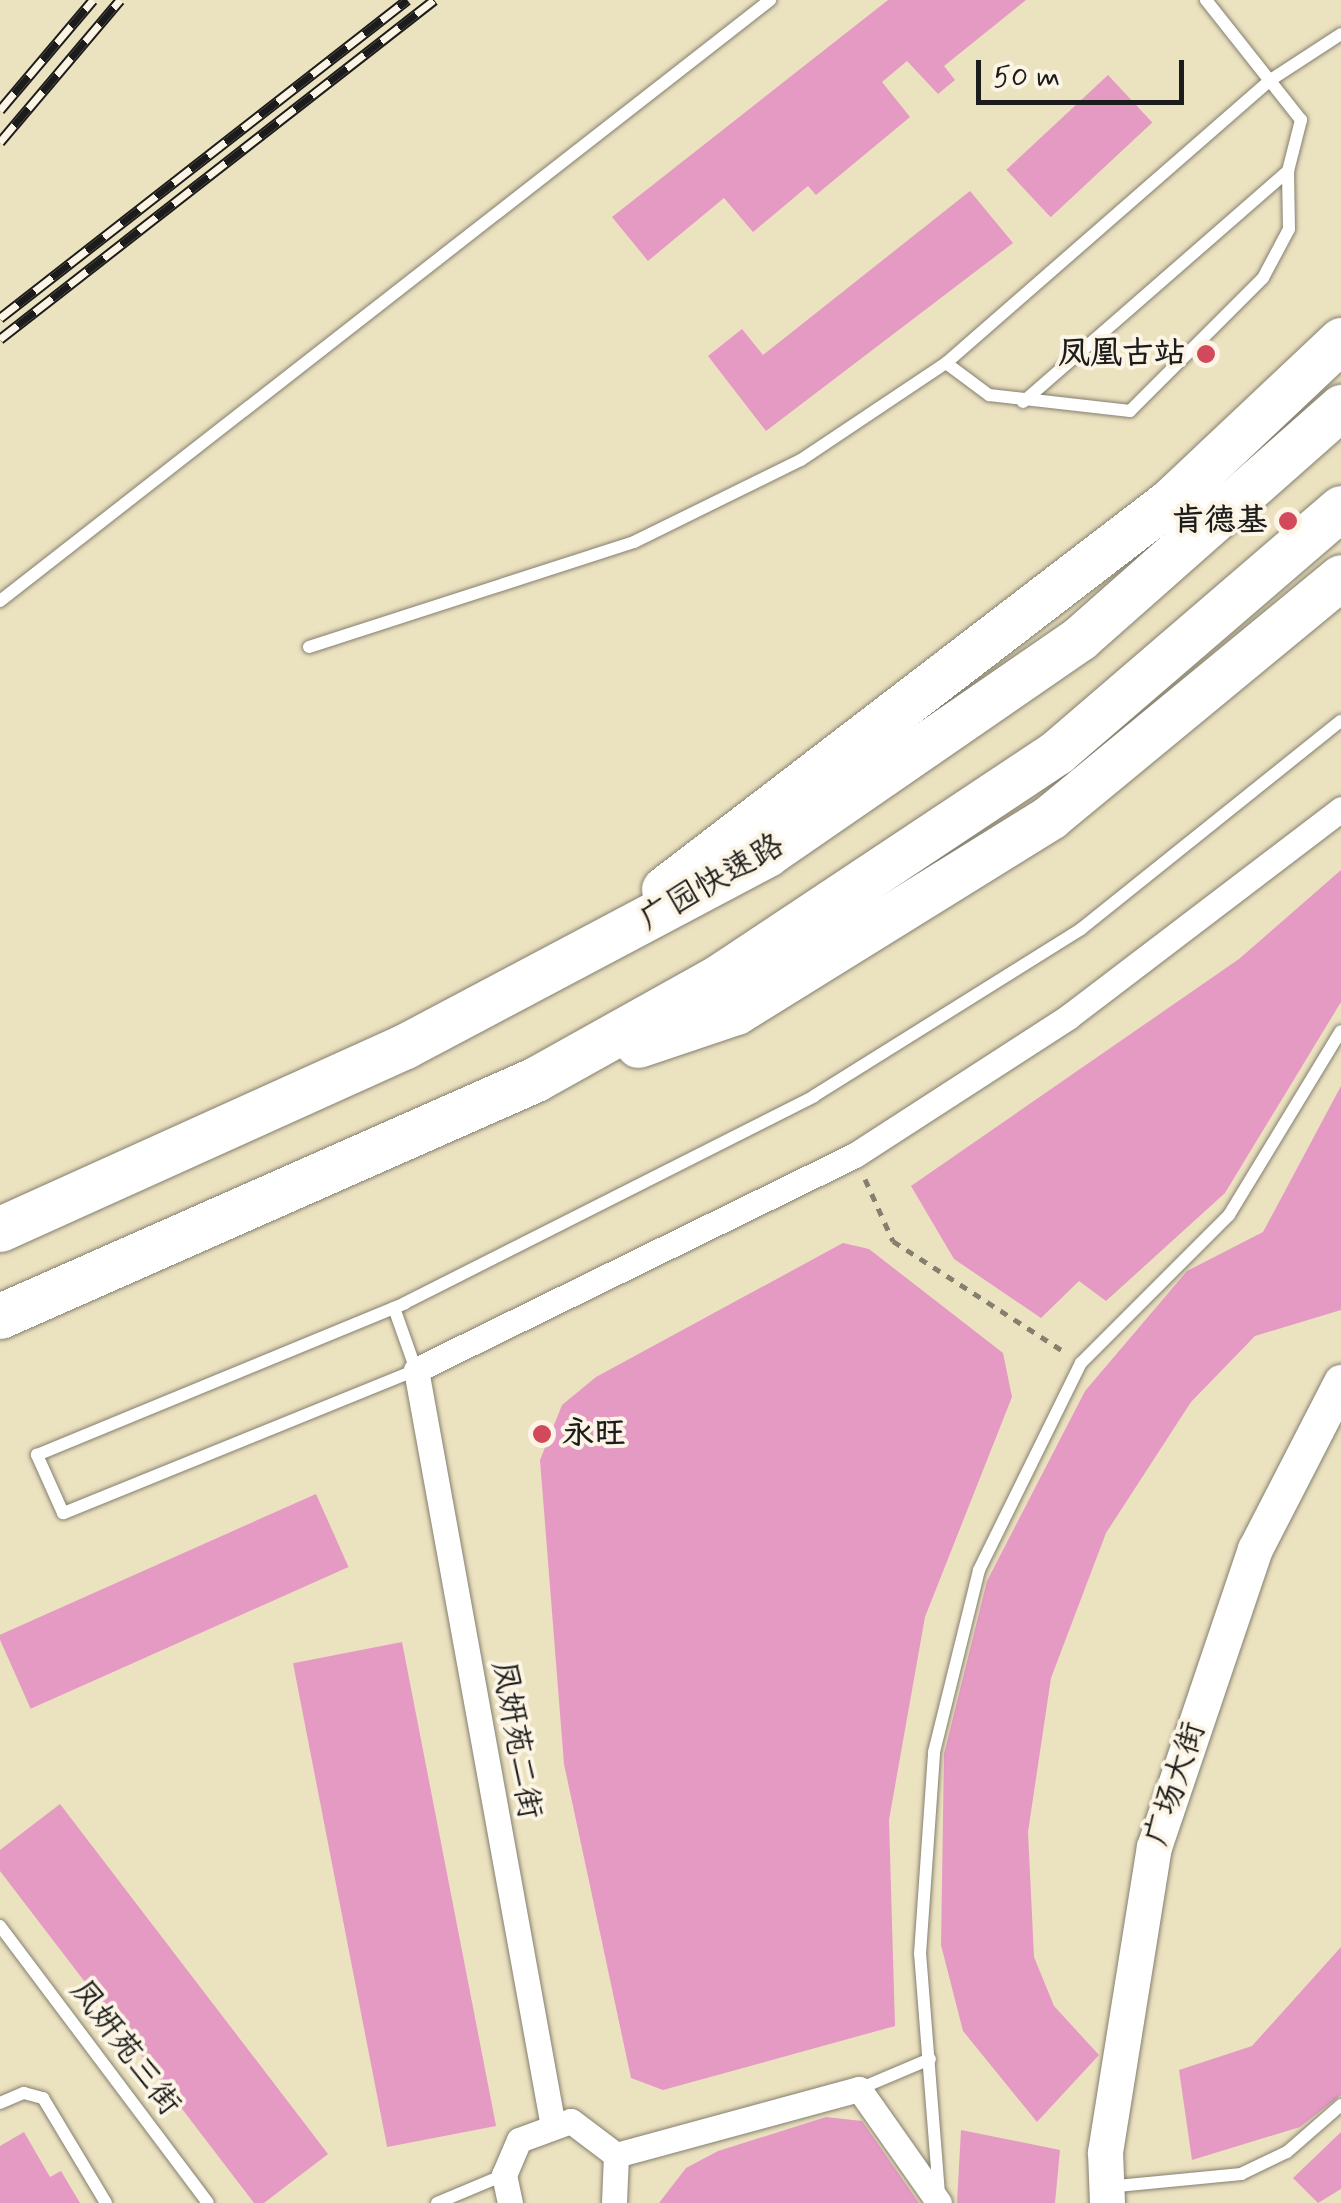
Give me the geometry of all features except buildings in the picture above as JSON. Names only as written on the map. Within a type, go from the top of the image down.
[{"type":"highway","points":[[591,951],[721,840],[987,650],[1155,514],[1341,340]]},
{"type":"highway","name":"广园快速路","points":[[0,1229],[591,951],[932,748],[1232,509],[1341,407]]},
{"type":"highway","points":[[536,1079],[871,882],[1058,752],[1221,618],[1341,508]]},
{"type":"highway","points":[[0,1316],[536,1079],[736,1012],[880,929],[1050,817],[1341,577]]},
{"type":"street","points":[[416,1370],[855,1155],[1068,1017],[1341,809]]},
{"type":"street","name":"凤妍苑二街","points":[[416,1370],[552,2121]]},
{"type":"street","name":"广场大街","points":[[1106,2195],[1154,1848],[1255,1549],[1340,1380]]},
{"type":"street","points":[[616,2156],[860,2089],[939,2198]]},
{"type":"street","points":[[510,2203],[504,2174],[518,2140],[552,2121],[590,2127],[616,2156],[614,2203]]},
{"type":"lane","points":[[0,602],[770,0]]},
{"type":"lane","points":[[946,363],[989,395],[1023,402],[1130,411],[1262,278],[1289,229],[1288,171],[1301,120],[1206,0]]},
{"type":"lane","points":[[310,647],[634,542],[801,460],[946,363],[1269,81],[1341,34]]},
{"type":"lane","points":[[1023,402],[1288,171]]},
{"type":"lane","points":[[394,1308],[416,1370],[63,1513],[37,1454],[394,1308],[814,1096],[1081,929],[1341,721]]},
{"type":"lane","points":[[939,2198],[920,1954],[934,1752],[979,1570],[1081,1363],[1229,1215],[1341,1031]]},
{"type":"lane","name":"凤妍苑三街","points":[[0,1926],[208,2203]]},
{"type":"lane","points":[[860,2089],[930,2058]]},
{"type":"lane","points":[[0,2103],[24,2093],[43,2098],[106,2203]]},
{"type":"lane","points":[[1106,2195],[1241,2174],[1287,2152],[1341,2105]]},
{"type":"lane","points":[[437,2203],[504,2174]]},
{"type":"path","points":[[855,1155],[893,1241],[1081,1363]]},
{"type":"railway","points":[[0,110],[93,0]]},
{"type":"railway","points":[[0,142],[120,0]]},
{"type":"railway","points":[[0,318],[407,0]]},
{"type":"railway","points":[[0,339],[434,0]]},
{"type":"place","name":"凤凰古站","points":[[1206,354]]},
{"type":"place","name":"肯德基","points":[[1288,521]]},
{"type":"place","name":"永旺","points":[[542,1434]]}]
